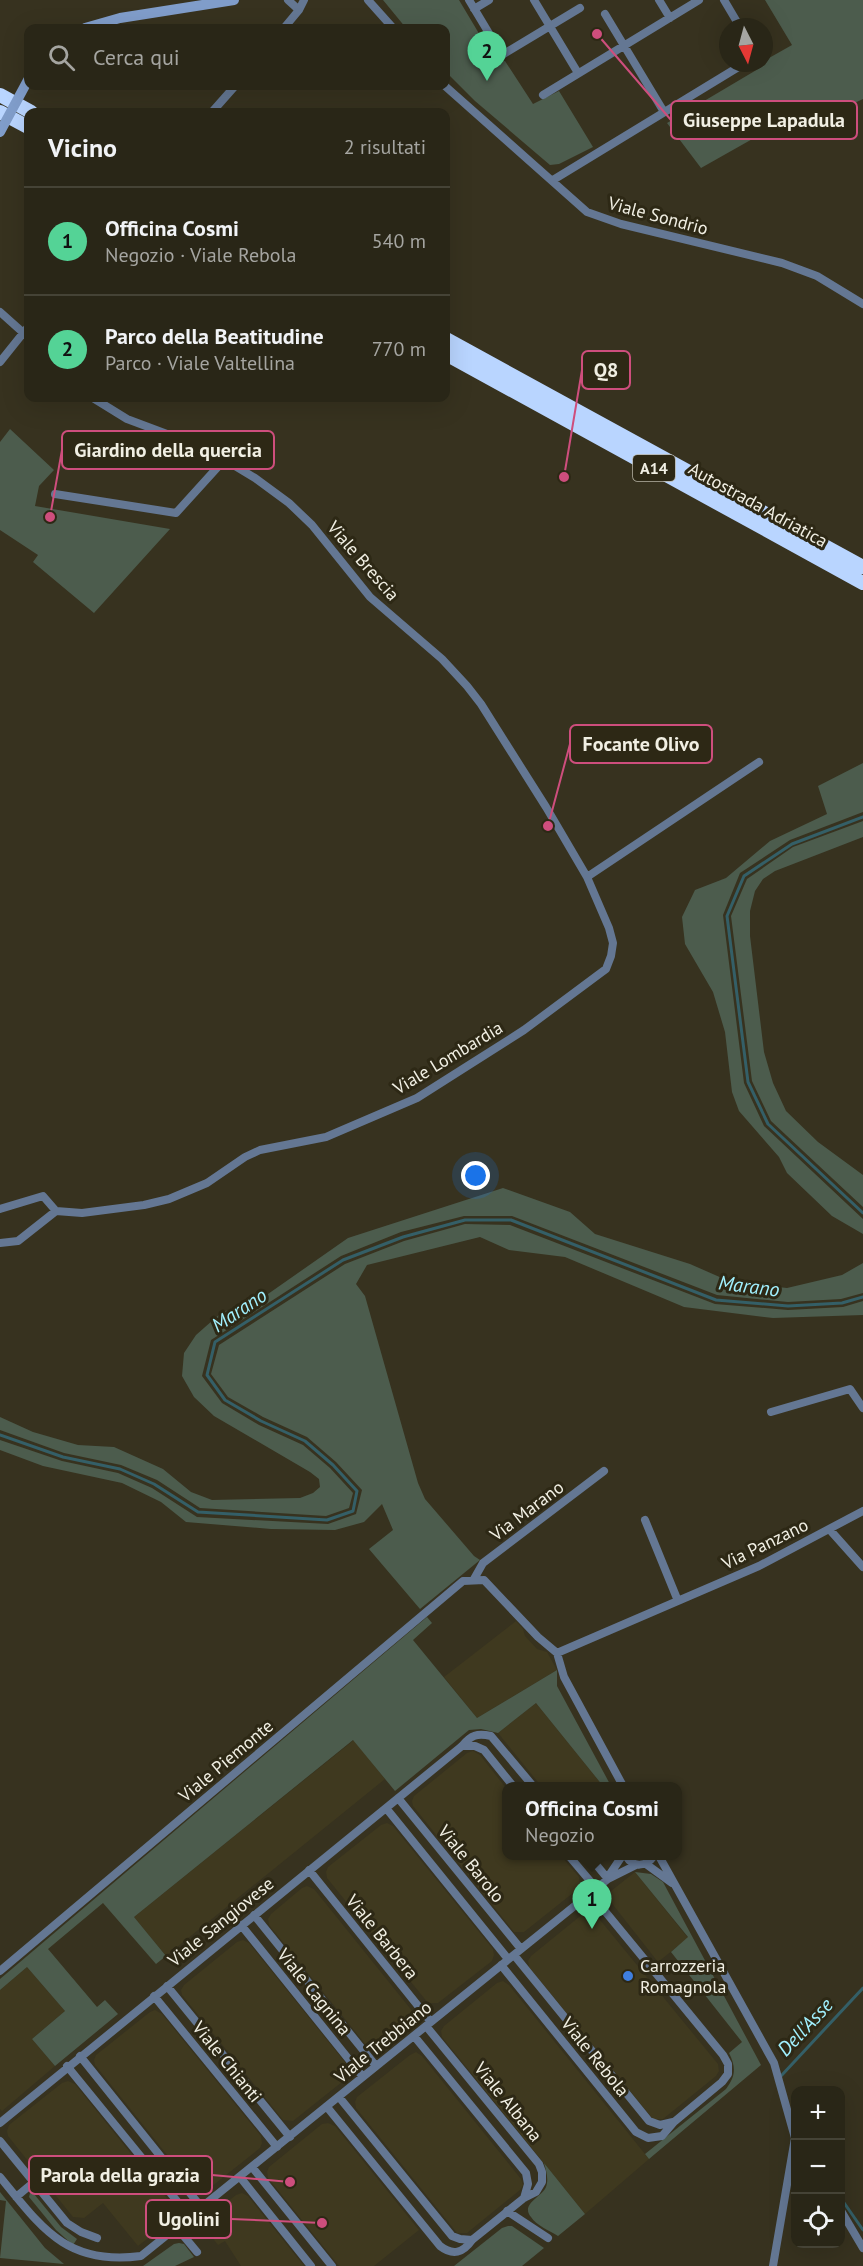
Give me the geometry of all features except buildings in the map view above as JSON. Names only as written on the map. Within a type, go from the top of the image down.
[{"type":"highway","points":[[0,95],[24,108]]},
{"type":"highway","points":[[0,112],[24,125]]},
{"type":"highway","name":"Autostrada Adriatica","points":[[450,341],[863,567]]},
{"type":"highway","name":"Autostrada Adriatica","points":[[450,356],[863,583]]},
{"type":"main road","points":[[100,24],[120,18],[234,0]]},
{"type":"main road","points":[[0,132],[24,87]]},
{"type":"street","points":[[288,0],[299,10]]},
{"type":"street","points":[[287,24],[304,0]]},
{"type":"street","points":[[369,0],[390,24]]},
{"type":"street","points":[[469,0],[502,55],[580,8]]},
{"type":"street","points":[[474,9],[489,0]]},
{"type":"street","points":[[534,0],[578,73]]},
{"type":"street","points":[[659,0],[670,18]]},
{"type":"street","points":[[543,95],[699,0]]},
{"type":"street","points":[[724,0],[735,18]]},
{"type":"street","points":[[605,14],[664,112]]},
{"type":"street","points":[[553,180],[730,72]]},
{"type":"street","points":[[216,108],[231,90]]},
{"type":"street","name":"Viale Sondrio","points":[[450,90],[587,212],[621,224],[782,263],[817,276],[863,304]]},
{"type":"street","points":[[0,312],[24,330]]},
{"type":"street","points":[[0,362],[24,335]]},
{"type":"street","name":"Viale Brescia","points":[[100,402],[128,419],[207,448],[255,478],[297,510],[312,525],[370,597],[442,659],[467,686],[481,704],[546,807],[587,877],[613,943],[606,969]]},
{"type":"street","points":[[55,494],[176,513],[225,459]]},
{"type":"street","points":[[587,877],[759,762]]},
{"type":"street","name":"Viale Lombardia","points":[[0,1209],[43,1196],[56,1211],[82,1213],[144,1205],[169,1199],[207,1183],[245,1157],[260,1150],[326,1137],[417,1098],[524,1030],[606,969]]},
{"type":"street","points":[[0,1243],[18,1241],[56,1211]]},
{"type":"street","points":[[771,1412],[850,1389],[863,1408]]},
{"type":"street","name":"Via Marano","points":[[474,1579],[483,1563],[604,1471]]},
{"type":"street","name":"Via Panzano","points":[[557,1653],[759,1566],[863,1511]]},
{"type":"street","points":[[645,1520],[678,1601]]},
{"type":"street","points":[[830,1530],[863,1567]]},
{"type":"street","points":[[474,1579],[484,1580],[538,1637],[557,1653],[564,1677],[620,1782]]},
{"type":"street","name":"Viale Piemonte","points":[[0,1971],[444,1595],[463,1581],[474,1579]]},
{"type":"street","name":"Viale Sangiovese","points":[[0,2123],[462,1746],[470,1736],[481,1734],[491,1736],[530,1782]]},
{"type":"street","points":[[462,1746],[475,1746],[484,1750],[510,1782]]},
{"type":"street","name":"Viale Barolo","points":[[398,1798],[521,1949]]},
{"type":"street","name":"Viale Barolo","points":[[386,1808],[511,1957]]},
{"type":"street","points":[[572,1860],[593,1891]]},
{"type":"street","points":[[592,1860],[608,1879]]},
{"type":"street","name":"Viale Trebbiano","points":[[608,1879],[621,1860]]},
{"type":"street","points":[[628,1860],[636,1864],[646,1863],[649,1860]]},
{"type":"street","points":[[661,1860],[774,2063],[791,2124]]},
{"type":"street","points":[[646,1863],[673,1884]]},
{"type":"street","name":"Viale Trebbiano","points":[[0,2177],[57,2245],[68,2254],[93,2264],[126,2261],[141,2256],[608,1879],[636,1864]]},
{"type":"street","name":"Viale Barbera","points":[[309,1870],[429,2024]]},
{"type":"street","name":"Viale Rebola","points":[[501,1965],[636,2132],[648,2138],[662,2136],[674,2122],[722,2082],[728,2074],[728,2064],[593,1891]]},
{"type":"street","name":"Viale Cagnina","points":[[254,1915],[376,2066]]},
{"type":"street","name":"Viale Cagnina","points":[[242,1925],[363,2077]]},
{"type":"street","name":"Viale Rebola","points":[[511,1957],[649,2121],[660,2125],[674,2122]]},
{"type":"street","name":"Viale Chianti","points":[[167,1986],[290,2137]]},
{"type":"street","name":"Viale Chianti","points":[[154,1996],[277,2147]]},
{"type":"street","name":"Viale Albana","points":[[327,2106],[440,2246],[448,2252],[456,2253],[466,2249],[472,2240],[507,2211],[536,2192],[542,2182],[542,2172],[539,2164],[429,2024]]},
{"type":"street","name":"Viale Albana","points":[[414,2036],[525,2173],[528,2184],[524,2198]]},
{"type":"street","points":[[80,2056],[202,2208]]},
{"type":"street","points":[[68,2066],[190,2217]]},
{"type":"street","points":[[339,2097],[452,2236],[472,2240]]},
{"type":"street","points":[[773,2266],[795,2140]]},
{"type":"street","points":[[0,2141],[67,2223],[97,2238]]},
{"type":"street","points":[[252,2167],[332,2266]]},
{"type":"street","points":[[240,2177],[311,2266]]},
{"type":"street","points":[[16,2197],[34,2182]]},
{"type":"street","points":[[507,2211],[548,2238]]},
{"type":"street","points":[[845,2217],[863,2248]]},
{"type":"street","points":[[177,2228],[197,2252]]},
{"type":"shaded area","points":[[516,1621],[523,1629],[525,1636],[537,1649],[547,1652],[557,1670],[477,1718],[444,1677]]},
{"type":"shaded area","points":[[536,1703],[600,1782],[538,1782],[498,1733]]},
{"type":"shaded area","points":[[354,1740],[385,1779],[166,1956],[134,1917]]},
{"type":"shaded area","points":[[473,1751],[480,1755],[502,1783],[502,1860],[564,1860],[579,1877],[578,1889],[524,1932],[514,1932],[413,1806],[414,1796],[467,1753]]},
{"type":"shaded area","points":[[387,1823],[393,1826],[493,1949],[492,1961],[438,2003],[428,2003],[327,1878],[328,1867],[381,1825]]},
{"type":"shaded area","points":[[635,1872],[688,1938],[658,1962],[610,1901],[611,1891]]},
{"type":"shaded area","points":[[307,1886],[314,1889],[413,2012],[412,2024],[381,2050],[370,2050],[269,1925],[268,1919],[271,1914]]},
{"type":"shaded area","points":[[589,1911],[596,1915],[718,2064],[719,2071],[716,2076],[663,2119],[653,2119],[529,1967],[528,1961],[531,1956]]},
{"type":"shaded area","points":[[243,1940],[249,1943],[348,2066],[347,2078],[293,2121],[283,2120],[182,1995],[181,1990],[184,1985],[237,1942]]},
{"type":"shaded area","points":[[27,1967],[65,2011],[32,2039],[55,2066],[2,2111],[0,2109],[0,1990]]},
{"type":"shaded area","points":[[503,1981],[509,1985],[649,2159],[585,2214],[442,2037],[441,2031],[444,2026],[497,1983]]},
{"type":"shaded area","points":[[155,2010],[162,2014],[261,2136],[260,2148],[206,2191],[196,2191],[95,2065],[96,2055]]},
{"type":"shaded area","points":[[416,2052],[422,2056],[521,2179],[523,2185],[520,2190],[467,2233],[457,2233],[356,2108],[357,2097]]},
{"type":"shaded area","points":[[68,2081],[75,2084],[174,2207],[173,2219],[138,2246],[103,2203],[84,2218],[73,2217],[8,2136],[9,2125],[62,2083]]},
{"type":"shaded area","points":[[328,2123],[335,2126],[419,2230],[374,2266],[339,2266],[268,2178],[269,2167],[322,2124]]},
{"type":"shaded area","points":[[242,2193],[248,2196],[304,2266],[241,2266],[225,2241],[218,2245],[201,2223],[236,2195]]},
{"type":"green space","points":[[383,0],[459,0],[496,62],[505,61],[533,104],[559,91],[593,147],[559,164],[550,165],[475,101],[450,76],[450,24],[403,24]]},
{"type":"green space","points":[[765,0],[863,0],[863,99],[848,106],[824,111],[816,100],[701,168],[667,123],[753,72],[773,72],[773,56],[792,45]]},
{"type":"green space","points":[[10,429],[54,470],[39,486],[35,506],[170,529],[94,613],[33,562],[38,555],[0,530],[0,442]]},
{"type":"green space","points":[[863,763],[863,812],[790,840],[740,873],[723,915],[744,1083],[764,1126],[863,1219],[863,1234],[832,1216],[787,1173],[779,1157],[739,1111],[732,1092],[725,1032],[713,992],[685,944],[682,917],[695,890],[726,878],[770,841],[827,814],[818,786]]},
{"type":"green space","points":[[863,821],[863,837],[775,871],[763,879],[755,891],[750,911],[750,936],[764,1052],[773,1083],[786,1111],[818,1142],[863,1175],[863,1207],[771,1121],[752,1081],[731,916],[747,879],[793,847]]},
{"type":"green space","points":[[503,1188],[570,1212],[595,1234],[690,1264],[731,1282],[787,1288],[842,1275],[863,1263],[863,1293],[841,1299],[788,1302],[717,1295],[512,1216],[464,1216],[401,1232],[341,1256],[211,1340],[202,1376],[222,1403],[259,1425],[303,1445],[330,1468],[353,1493],[349,1508],[326,1516],[200,1508],[157,1480],[121,1465],[64,1453],[0,1430],[0,1417],[33,1432],[78,1445],[114,1447],[163,1469],[191,1492],[212,1500],[300,1498],[313,1493],[320,1487],[319,1479],[214,1416],[194,1397],[182,1376],[184,1353],[196,1335],[221,1313],[268,1294],[348,1238]]},
{"type":"green space","points":[[465,1224],[510,1225],[715,1304],[788,1310],[843,1307],[863,1301],[863,1315],[773,1318],[684,1307],[565,1257],[509,1250],[480,1237],[367,1265],[356,1284],[365,1296],[418,1483],[425,1499],[480,1560],[420,1609],[369,1549],[393,1530],[382,1504],[364,1522],[335,1530],[271,1529],[186,1522],[161,1502],[122,1483],[43,1466],[0,1450],[0,1440],[62,1461],[118,1473],[152,1488],[197,1517],[328,1524],[356,1514],[362,1490],[336,1462],[307,1437],[263,1417],[228,1397],[211,1374],[219,1345],[345,1264],[404,1241]]},
{"type":"green space","points":[[427,1617],[432,1623],[413,1640],[477,1718],[557,1670],[557,1686],[609,1782],[600,1782],[536,1703],[498,1733],[481,1729],[469,1730],[395,1791],[353,1740],[134,1917],[166,1956],[156,1964],[103,1903],[48,1949],[97,2007],[105,2000],[118,2014],[55,2066],[32,2039],[65,2011],[27,1967],[0,1990],[0,1979]]},
{"type":"green space","points":[[635,1872],[651,1874],[663,1882],[761,2065],[649,2159],[645,2154],[726,2089],[732,2080],[734,2071],[729,2053],[742,2042],[671,1952],[688,1937]]},
{"type":"green space","points":[[544,2163],[585,2214],[558,2236],[536,2223],[528,2212],[530,2204],[544,2191],[547,2184]]},
{"type":"green space","points":[[0,2192],[45,2248],[64,2264],[0,2258],[6,2201],[0,2200]]},
{"type":"green space","points":[[30,2193],[34,2194],[61,2227],[77,2239],[73,2245],[56,2230],[29,2197]]},
{"type":"green space","points":[[512,2226],[544,2248],[522,2266],[454,2266],[502,2228]]},
{"type":"green space","points":[[174,2244],[184,2244],[194,2257],[175,2266],[143,2266]]},
{"type":"waterway","name":"Marano","points":[[863,817],[792,844],[744,876],[727,916],[748,1082],[768,1124],[863,1213]]},
{"type":"waterway","name":"Marano","points":[[0,1435],[63,1457],[120,1469],[154,1484],[198,1512],[327,1520],[353,1511],[357,1491],[333,1465],[305,1441],[261,1421],[225,1400],[207,1375],[215,1342],[343,1260],[403,1237],[465,1220],[511,1220],[716,1300],[788,1306],[842,1303],[863,1297]]},
{"type":"waterway","name":"Dell'Asse","points":[[781,2076],[863,1988]]},
{"type":"waterway","name":"Dell'Asse","points":[[845,2204],[863,2230]]},
{"type":"place","name":"Giuseppe Lapadula","points":[[597,34]]},
{"type":"place","name":"Parco della Beatitudine","points":[[487,81]]},
{"type":"place","name":"Q8","points":[[564,477]]},
{"type":"place","name":"Giardino della quercia","points":[[50,517]]},
{"type":"place","name":"Focante Olivo","points":[[548,826]]},
{"type":"place","name":"Officina Cosmi","points":[[592,1929]]},
{"type":"place","name":"Carrozzeria Romagnola","points":[[628,1976]]},
{"type":"place","name":"Parola della grazia","points":[[290,2182]]},
{"type":"place","name":"Ugolini","points":[[322,2223]]}]
